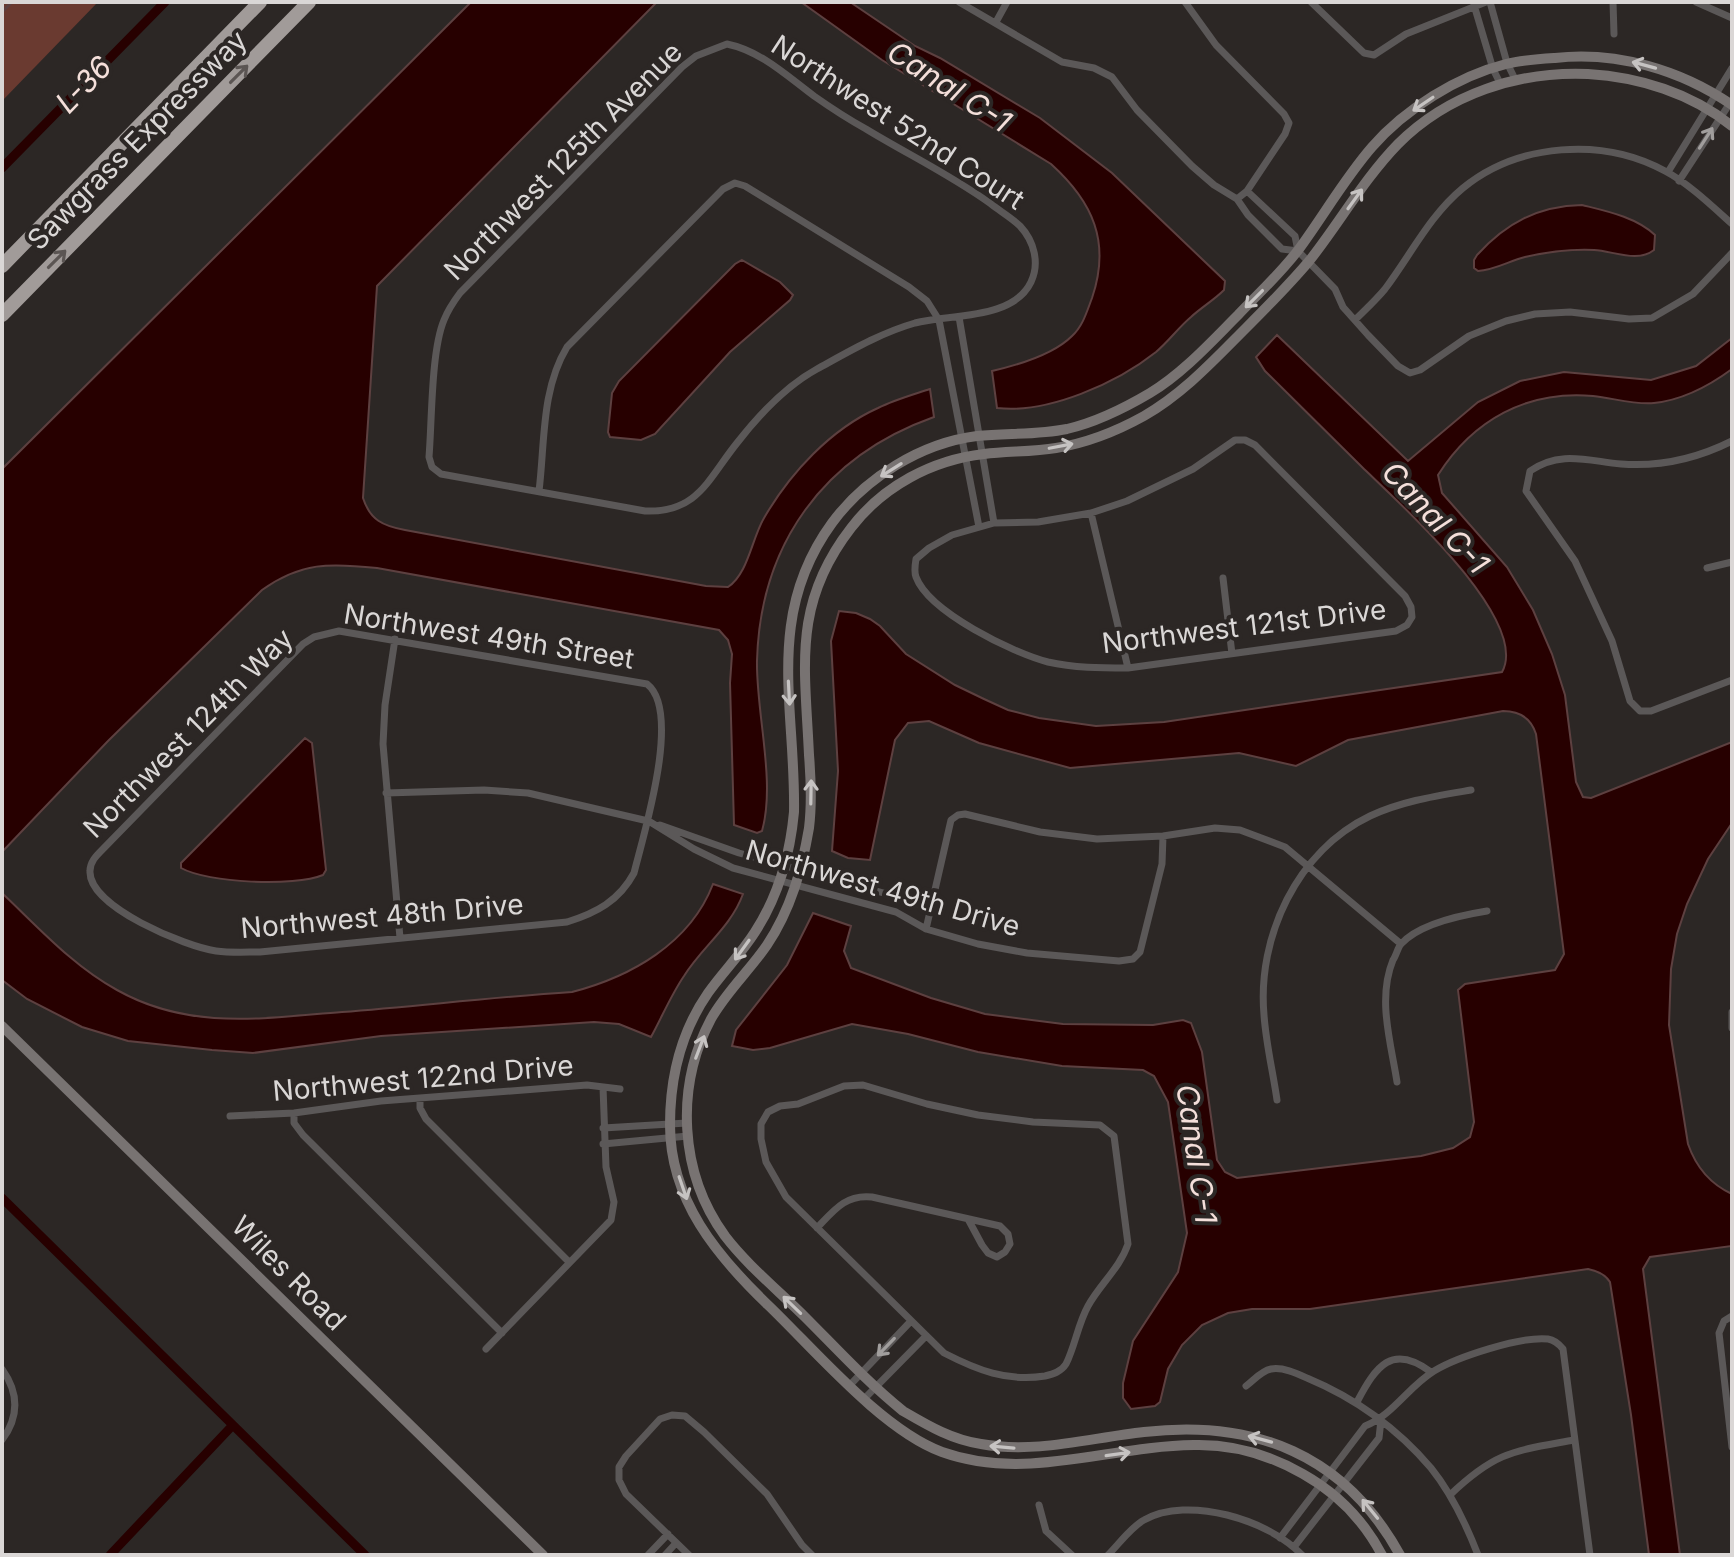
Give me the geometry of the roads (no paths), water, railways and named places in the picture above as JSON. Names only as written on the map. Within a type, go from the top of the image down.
[{"type":"highway","name":"Sawgrass Expressway","points":[[2,266],[260,2]]},
{"type":"highway","name":"Sawgrass Expressway","points":[[2,315],[309,2]]},
{"type":"street","points":[[959,2],[1062,62],[1094,68],[1112,77],[1162,137],[1214,185],[1237,199],[1248,215],[1282,249],[1298,251]]},
{"type":"street","points":[[996,22],[1007,2]]},
{"type":"street","points":[[1185,2],[1216,45],[1284,114],[1289,123],[1247,191],[1237,199]]},
{"type":"street","points":[[1311,2],[1364,53],[1374,55],[1406,34],[1488,2],[1515,79]]},
{"type":"street","points":[[1613,2],[1614,34]]},
{"type":"street","points":[[1696,2],[1732,18]]},
{"type":"street","points":[[1474,5],[1500,83]]},
{"type":"street","name":"Northwest 52nd Court","points":[[727,44],[758,56],[817,99],[977,194],[1018,224],[1034,251],[1035,266],[1031,282],[1021,296],[1003,308],[959,317]]},
{"type":"street","name":"Northwest 125th Avenue","points":[[539,491],[441,474],[432,467],[429,457],[438,344],[443,321],[451,306],[482,271],[682,67],[704,51],[727,44]]},
{"type":"street","points":[[1382,1555],[1365,1527],[1335,1495],[1291,1467],[1258,1453],[1196,1445],[1053,1463],[1012,1465],[975,1462],[939,1451],[914,1438],[864,1399],[731,1269],[704,1236],[688,1204],[670,1138],[674,1068],[688,1030],[704,1000],[754,933],[786,865],[792,836],[794,789],[788,634],[800,582],[813,554],[832,523],[866,487],[911,458],[962,439],[1025,435],[1069,428],[1112,414],[1154,391],[1217,336],[1298,251],[1374,145],[1404,117],[1426,102],[1507,63],[1559,57],[1610,58],[1668,72],[1731,103],[1679,181]]},
{"type":"street","points":[[1668,172],[1732,68]]},
{"type":"street","points":[[1400,1555],[1375,1515],[1344,1482],[1331,1471],[1280,1445],[1241,1434],[1171,1430],[1040,1448],[979,1444],[930,1427],[903,1411],[726,1237],[703,1197],[691,1160],[687,1123],[691,1074],[709,1022],[770,941],[802,869],[810,819],[811,784],[806,626],[821,574],[849,530],[884,494],[929,468],[983,454],[1055,448],[1090,440],[1145,415],[1193,381],[1308,262],[1398,144],[1440,112],[1500,83],[1568,73],[1605,75],[1648,83],[1707,109],[1732,126]]},
{"type":"street","points":[[1355,320],[1383,292],[1442,209],[1463,188],[1487,172],[1551,150],[1588,149],[1621,154],[1668,172],[1732,224]]},
{"type":"street","points":[[994,523],[959,317],[939,320],[917,323],[871,340],[809,374],[758,419],[703,490],[674,509],[645,511],[539,491],[549,388],[556,365],[567,347],[723,189],[735,183],[745,186],[927,301],[939,320],[979,527],[1091,513],[1128,668]]},
{"type":"street","points":[[1247,191],[1295,236],[1298,251],[1335,289],[1343,307],[1398,366],[1410,373],[1420,370],[1469,336],[1520,317],[1570,312],[1652,318],[1693,294],[1732,253]]},
{"type":"street","points":[[951,380],[969,376]]},
{"type":"street","name":"Northwest 121st Drive","points":[[979,527],[952,535],[929,548],[916,559],[914,575],[923,590],[950,614],[978,632],[1047,661],[1085,668],[1128,668],[1396,631],[1407,625],[1412,617],[1405,596],[1255,445],[1245,440],[1235,440],[1193,469],[1157,488],[1091,513]]},
{"type":"street","points":[[1732,441],[1711,452],[1665,463],[1622,464],[1572,457],[1554,459],[1530,471],[1526,491],[1575,561],[1612,641],[1630,701],[1640,711],[1651,711],[1732,680]]},
{"type":"street","points":[[1707,568],[1732,562]]},
{"type":"street","points":[[1223,578],[1232,654]]},
{"type":"street","name":"Northwest 49th Street","points":[[326,632],[395,639],[647,684],[655,690],[660,702],[662,747],[647,820]]},
{"type":"street","name":"Northwest 124th Way","points":[[89,872],[92,861],[102,850],[303,644],[326,632]]},
{"type":"street","points":[[395,639],[385,705],[383,744],[400,938]]},
{"type":"street","name":"Northwest 49th Drive","points":[[386,793],[484,790],[528,793],[647,820],[739,853],[898,897],[930,909]]},
{"type":"street","points":[[1277,1100],[1264,1014],[1266,961],[1280,913],[1308,865],[1334,839],[1368,817],[1397,805],[1471,790]]},
{"type":"street","points":[[926,929],[951,820],[965,814],[1040,832],[1097,839],[1163,836],[1215,828],[1240,830],[1285,847],[1401,944]]},
{"type":"street","name":"Northwest 49th Drive","points":[[647,820],[694,849],[733,868],[896,912],[926,929],[978,944],[1027,953],[1119,961],[1133,959],[1140,952],[1162,864],[1163,836]]},
{"type":"street","name":"Northwest 48th Drive","points":[[89,872],[92,883],[101,893],[147,928],[182,943],[217,951],[260,952],[567,922],[593,914],[627,888],[634,873],[647,820]]},
{"type":"street","points":[[1397,1082],[1385,1011],[1386,986],[1401,944],[1431,925],[1459,915],[1487,911]]},
{"type":"street","points":[[1732,1012],[1732,1028]]},
{"type":"street","name":"Wiles Road","points":[[2,1026],[543,1555]]},
{"type":"street","name":"Northwest 122nd Drive","points":[[230,1116],[294,1113],[381,1101],[587,1085],[620,1089]]},
{"type":"street","points":[[863,1085],[978,1115],[1033,1122],[1100,1125],[1108,1129],[1114,1136],[1128,1244],[1124,1256],[1089,1304],[1061,1371],[1031,1378],[1002,1377],[974,1369],[944,1353],[817,1228],[786,1197],[766,1162],[761,1124],[768,1112],[780,1106],[798,1104],[844,1086],[863,1085]]},
{"type":"street","points":[[486,1349],[611,1220],[614,1212],[603,1144],[603,1087]]},
{"type":"street","points":[[420,1099],[420,1108],[426,1119],[569,1262]]},
{"type":"street","points":[[294,1113],[294,1123],[303,1135],[502,1333]]},
{"type":"street","points":[[603,1128],[687,1123]]},
{"type":"street","points":[[603,1144],[688,1136]]},
{"type":"street","points":[[817,1228],[839,1205],[856,1195],[872,1197],[1000,1226],[1008,1234],[1010,1244],[1005,1252],[997,1257],[988,1253],[968,1219]]},
{"type":"street","points":[[1728,1318],[1719,1333],[1732,1447]]},
{"type":"street","points":[[850,1385],[911,1321]]},
{"type":"street","points":[[864,1399],[926,1336]]},
{"type":"street","points":[[1280,1538],[1365,1426],[1381,1420],[1431,1372],[1454,1361],[1508,1345],[1548,1339],[1558,1342],[1563,1349],[1590,1555]]},
{"type":"street","points":[[1357,1402],[1377,1367],[1389,1360],[1404,1358],[1417,1362],[1431,1372]]},
{"type":"street","points":[[1246,1386],[1264,1371],[1275,1368],[1293,1372],[1357,1402],[1410,1445],[1450,1495],[1478,1555]]},
{"type":"street","points":[[2,1369],[13,1390],[16,1407],[13,1423],[2,1440]]},
{"type":"street","points":[[654,1548],[663,1555],[681,1550],[626,1494],[619,1480],[619,1467],[660,1419],[672,1415],[685,1416],[767,1494],[812,1555]]},
{"type":"street","points":[[1294,1547],[1379,1438],[1381,1420]]},
{"type":"street","points":[[1450,1495],[1484,1464],[1500,1456],[1574,1440]]},
{"type":"street","points":[[1039,1505],[1046,1531],[1072,1555]]},
{"type":"street","points":[[1108,1555],[1141,1521],[1155,1515],[1179,1512],[1238,1516],[1280,1538],[1302,1555]]},
{"type":"street","points":[[648,1555],[668,1534]]},
{"type":"water","points":[[471,2],[657,2],[377,286],[363,498],[374,517],[384,524],[405,530],[706,586],[728,587],[740,574],[774,501],[813,454],[861,417],[890,402],[930,389],[934,417],[895,434],[860,455],[830,480],[805,510],[785,543],[770,579],[761,619],[757,661],[767,791],[762,831],[757,833],[734,825],[732,654],[728,640],[719,630],[377,568],[330,565],[303,569],[262,590],[108,741],[2,852],[2,469]]},
{"type":"water","name":"Canal C-1","points":[[801,2],[850,2],[915,46],[1040,118],[1112,173],[1225,281],[1224,290],[1186,321],[1156,352],[1122,375],[1059,401],[1017,409],[997,408],[992,371],[1055,349],[1076,332],[1084,318],[1092,298],[1100,259],[1094,224],[1087,208],[1066,178],[1051,164],[882,60]]},
{"type":"water","points":[[1582,205],[1620,216],[1647,229],[1655,235],[1654,250],[1641,256],[1594,250],[1560,251],[1525,257],[1484,270],[1474,268],[1477,255],[1511,225],[1551,209]]},
{"type":"water","points":[[742,260],[780,282],[793,295],[790,300],[730,352],[655,434],[641,440],[610,437],[612,393],[619,381]]},
{"type":"water","name":"Canal C-1","points":[[1277,335],[1408,461],[1478,402],[1520,381],[1564,372],[1651,380],[1696,366],[1732,338],[1732,369],[1695,391],[1654,403],[1569,395],[1524,404],[1485,424],[1452,456],[1438,475],[1442,493],[1507,567],[1533,610],[1565,695],[1576,782],[1583,797],[1591,798],[1732,742],[1732,823],[1708,859],[1677,934],[1671,969],[1669,1025],[1688,1144],[1705,1174],[1732,1194],[1732,1246],[1650,1257],[1643,1269],[1680,1555],[1649,1555],[1610,1282],[1601,1273],[1588,1269],[1310,1309],[1252,1309],[1228,1313],[1202,1325],[1182,1345],[1168,1369],[1160,1402],[1155,1406],[1131,1409],[1123,1398],[1123,1383],[1133,1341],[1178,1272],[1187,1233],[1168,1102],[1154,1076],[1143,1070],[1062,1066],[978,1052],[852,1024],[770,1048],[753,1050],[732,1046],[736,1030],[787,965],[813,913],[851,926],[844,951],[851,968],[985,1014],[1063,1024],[1153,1025],[1183,1020],[1191,1023],[1202,1052],[1217,1160],[1225,1172],[1237,1178],[1421,1156],[1453,1148],[1470,1137],[1474,1122],[1458,990],[1465,984],[1555,970],[1564,954],[1536,734],[1528,720],[1520,714],[1503,711],[1348,740],[1296,766],[1239,753],[1070,768],[979,743],[929,721],[908,723],[895,740],[870,860],[848,858],[832,851],[838,771],[831,641],[839,611],[870,619],[906,654],[955,685],[1008,710],[1096,726],[1164,722],[1502,672],[1506,650],[1497,623],[1480,593],[1403,506],[1265,371],[1256,357]]},
{"type":"water","points":[[305,738],[312,743],[326,870],[323,875],[292,881],[251,882],[210,877],[181,868],[181,863]]},
{"type":"water","points":[[713,884],[743,894],[724,927],[679,983],[651,1037],[619,1024],[594,1022],[381,1036],[253,1053],[212,1050],[128,1041],[82,1027],[27,999],[2,980],[2,893],[57,946],[101,980],[144,1003],[200,1017],[284,1017],[572,992],[615,977],[656,955],[689,924]]},
{"type":"waterway","points":[[2,12],[12,2]]},
{"type":"waterway","name":"L-36","points":[[2,168],[165,2]]},
{"type":"waterway","points":[[2,1198],[365,1555]]},
{"type":"waterway","points":[[110,1555],[232,1426]]}]
